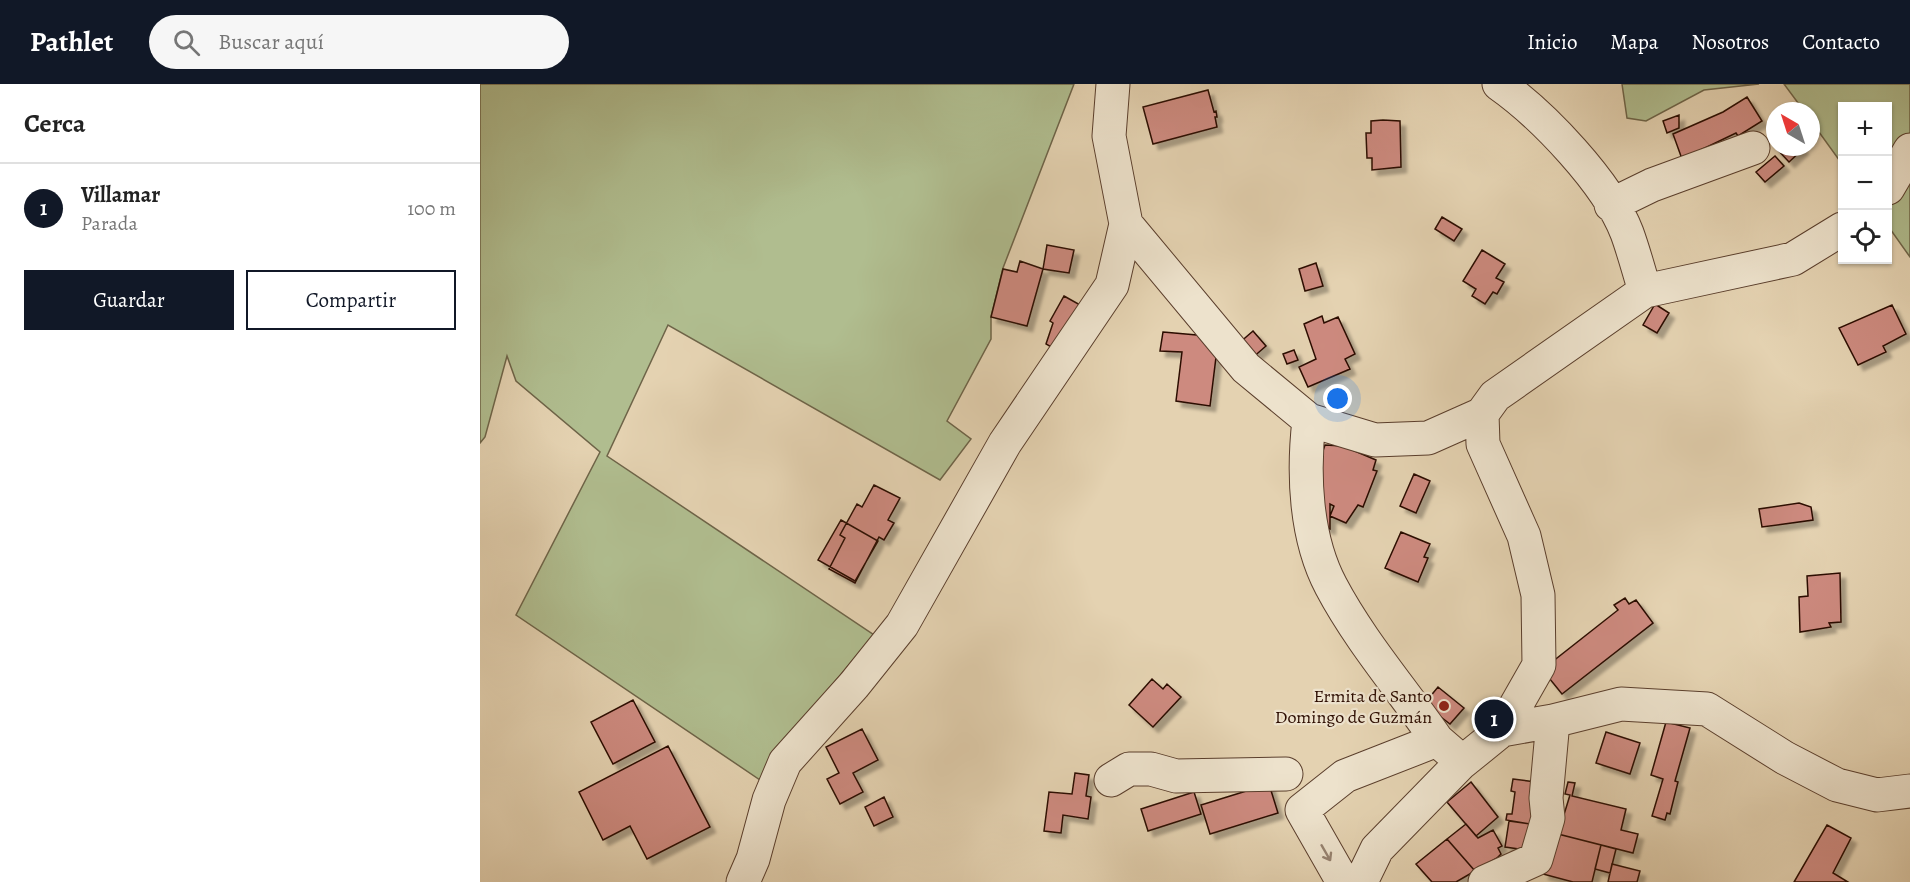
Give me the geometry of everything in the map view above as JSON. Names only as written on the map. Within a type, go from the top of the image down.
[{"type":"street","points":[[743,882],[753,859],[769,800],[785,762],[854,685],[902,625],[1005,443],[1112,285],[1126,224],[1109,136],[1113,84]]},
{"type":"street","points":[[1499,84],[1553,130],[1601,189],[1627,231],[1645,291]]},
{"type":"street","points":[[1611,206],[1652,185],[1753,148]]},
{"type":"street","points":[[1892,180],[1910,150]]},
{"type":"street","points":[[1126,224],[1246,368],[1309,420],[1375,440],[1428,438],[1482,414],[1495,396],[1645,291],[1793,259],[1838,231]]},
{"type":"street","points":[[1112,285],[1126,279],[1177,287]]},
{"type":"street","points":[[1361,882],[1377,849],[1460,764],[1502,730],[1539,665],[1538,595],[1524,536],[1483,444],[1482,414]]},
{"type":"street","points":[[1309,420],[1306,448],[1308,504],[1316,544],[1330,584],[1355,625],[1437,740],[1447,746],[1460,764]]},
{"type":"street","points":[[1502,730],[1553,721],[1621,704],[1707,709],[1785,758],[1837,785],[1877,795],[1910,791]]},
{"type":"street","points":[[1485,882],[1537,873],[1536,859],[1548,818],[1546,798],[1553,721]]},
{"type":"street","points":[[1302,810],[1345,776],[1437,740]]},
{"type":"street","points":[[1111,780],[1129,769],[1151,769],[1176,776],[1286,774],[1345,776]]},
{"type":"street","points":[[1286,774],[1302,810],[1343,882]]},
{"type":"green space","points":[[480,84],[1074,84],[1003,268],[991,317],[991,339],[947,421],[971,439],[940,480],[668,325],[607,456],[874,635],[806,716],[763,782],[516,615],[600,452],[516,381],[507,356],[485,437],[480,443]]},
{"type":"green space","points":[[1622,84],[1759,84],[1704,90],[1646,121],[1627,118]]},
{"type":"green space","points":[[1784,84],[1910,84],[1910,257],[1892,232],[1892,102],[1838,102],[1838,158],[1820,133],[1820,102],[1797,102]]},
{"type":"building","points":[[1208,90],[1214,112],[1216,111],[1217,127],[1153,144],[1143,107]]},
{"type":"building","points":[[1747,97],[1762,121],[1738,136],[1736,133],[1682,159],[1673,134],[1723,112]]},
{"type":"building","points":[[1679,115],[1679,128],[1667,133],[1663,121]]},
{"type":"building","points":[[1371,121],[1400,121],[1401,167],[1372,170],[1372,158],[1367,158],[1366,133],[1371,133]]},
{"type":"building","points":[[1775,156],[1784,166],[1765,182],[1756,172]]},
{"type":"building","points":[[1783,156],[1795,156],[1789,162]]},
{"type":"building","points":[[1442,217],[1462,229],[1454,241],[1435,229]]},
{"type":"building","points":[[1047,245],[1074,250],[1069,273],[1043,269]]},
{"type":"building","points":[[1482,250],[1505,264],[1496,278],[1504,282],[1497,294],[1493,292],[1485,304],[1472,296],[1476,289],[1463,281]]},
{"type":"building","points":[[1020,261],[1043,269],[1027,326],[991,317],[1003,269],[1017,272]]},
{"type":"building","points":[[1316,263],[1323,286],[1305,291],[1299,269]]},
{"type":"building","points":[[1064,296],[1082,306],[1058,351],[1046,344],[1053,323],[1050,321]]},
{"type":"building","points":[[1655,304],[1669,313],[1657,333],[1643,325]]},
{"type":"building","points":[[1892,305],[1906,334],[1883,346],[1886,352],[1858,365],[1839,328]]},
{"type":"building","points":[[1322,316],[1324,323],[1338,317],[1355,354],[1345,359],[1350,369],[1308,387],[1299,367],[1316,359],[1304,324]]},
{"type":"building","points":[[1253,331],[1266,346],[1251,359],[1238,344]]},
{"type":"building","points":[[1163,332],[1208,336],[1216,357],[1210,406],[1176,401],[1182,352],[1160,351]]},
{"type":"building","points":[[1294,350],[1298,360],[1287,364],[1283,354]]},
{"type":"building","points":[[1325,445],[1343,446],[1376,460],[1373,470],[1377,471],[1363,507],[1358,505],[1346,523],[1330,516],[1330,529],[1319,525],[1318,465]],"holes":[[[1330,504],[1334,506],[1330,516]]]},
{"type":"building","points":[[1414,474],[1430,481],[1416,513],[1400,506]]},
{"type":"building","points":[[874,485],[900,498],[888,520],[894,523],[884,540],[879,537],[855,583],[829,569],[845,538],[840,535],[857,504],[862,507]]},
{"type":"building","points":[[1799,503],[1811,507],[1813,520],[1762,527],[1759,509]]},
{"type":"building","points":[[841,520],[878,541],[855,581],[818,560]]},
{"type":"building","points":[[1401,532],[1430,544],[1424,557],[1428,558],[1418,582],[1385,568]]},
{"type":"building","points":[[1840,573],[1841,622],[1829,623],[1831,627],[1800,632],[1799,597],[1808,596],[1807,576]]},
{"type":"building","points":[[1625,598],[1629,604],[1636,600],[1653,623],[1562,694],[1545,673],[1552,662],[1618,610],[1614,605]]},
{"type":"building","points":[[1152,679],[1163,689],[1167,684],[1181,697],[1153,727],[1129,705]]},
{"type":"building","name":"Ermita de Santo Domingo de Guzmán","points":[[1438,687],[1464,708],[1450,724],[1424,704]]},
{"type":"building","points":[[633,700],[655,742],[613,764],[591,722]]},
{"type":"building","points":[[1666,722],[1690,728],[1675,781],[1678,782],[1670,814],[1667,813],[1665,820],[1652,816],[1663,779],[1651,775]]},
{"type":"building","points":[[862,729],[878,760],[853,773],[863,792],[840,804],[827,779],[839,773],[826,747]]},
{"type":"building","points":[[1606,732],[1640,743],[1630,774],[1596,763]]},
{"type":"building","points":[[668,746],[710,827],[647,859],[630,826],[603,840],[579,792]]},
{"type":"building","points":[[1075,773],[1089,775],[1086,796],[1091,797],[1088,819],[1063,815],[1061,833],[1044,831],[1049,792],[1072,794]]},
{"type":"building","points":[[1513,779],[1543,783],[1536,825],[1506,820],[1507,814],[1512,814],[1515,792],[1511,791]]},
{"type":"building","points":[[1471,782],[1498,817],[1476,836],[1447,802]]},
{"type":"building","points":[[1568,782],[1575,783],[1572,796],[1626,809],[1621,830],[1638,834],[1633,853],[1558,834],[1570,795],[1565,794]]},
{"type":"building","points":[[1269,784],[1278,813],[1210,834],[1201,805]]},
{"type":"building","points":[[1194,792],[1201,814],[1148,831],[1141,809]]},
{"type":"building","points":[[884,797],[893,817],[874,826],[865,807]]},
{"type":"building","points":[[1509,821],[1538,825],[1526,850],[1505,847]]},
{"type":"building","points":[[1466,824],[1478,838],[1493,830],[1502,846],[1498,848],[1501,854],[1497,858],[1475,871],[1447,839]]},
{"type":"building","points":[[1827,825],[1851,838],[1833,873],[1848,882],[1794,882]]},
{"type":"building","points":[[1554,833],[1601,845],[1592,882],[1573,882],[1543,874]]},
{"type":"building","points":[[1447,839],[1475,871],[1456,882],[1432,882],[1416,864]]},
{"type":"building","points":[[1601,845],[1616,849],[1610,873],[1595,869]]},
{"type":"building","points":[[1612,864],[1640,871],[1637,882],[1608,882]]},
{"type":"place","name":"Ermita de Santo Domingo de Guzmán","points":[[1444,706]]},
{"type":"place","name":"Villamar","points":[[1494,719]]}]
